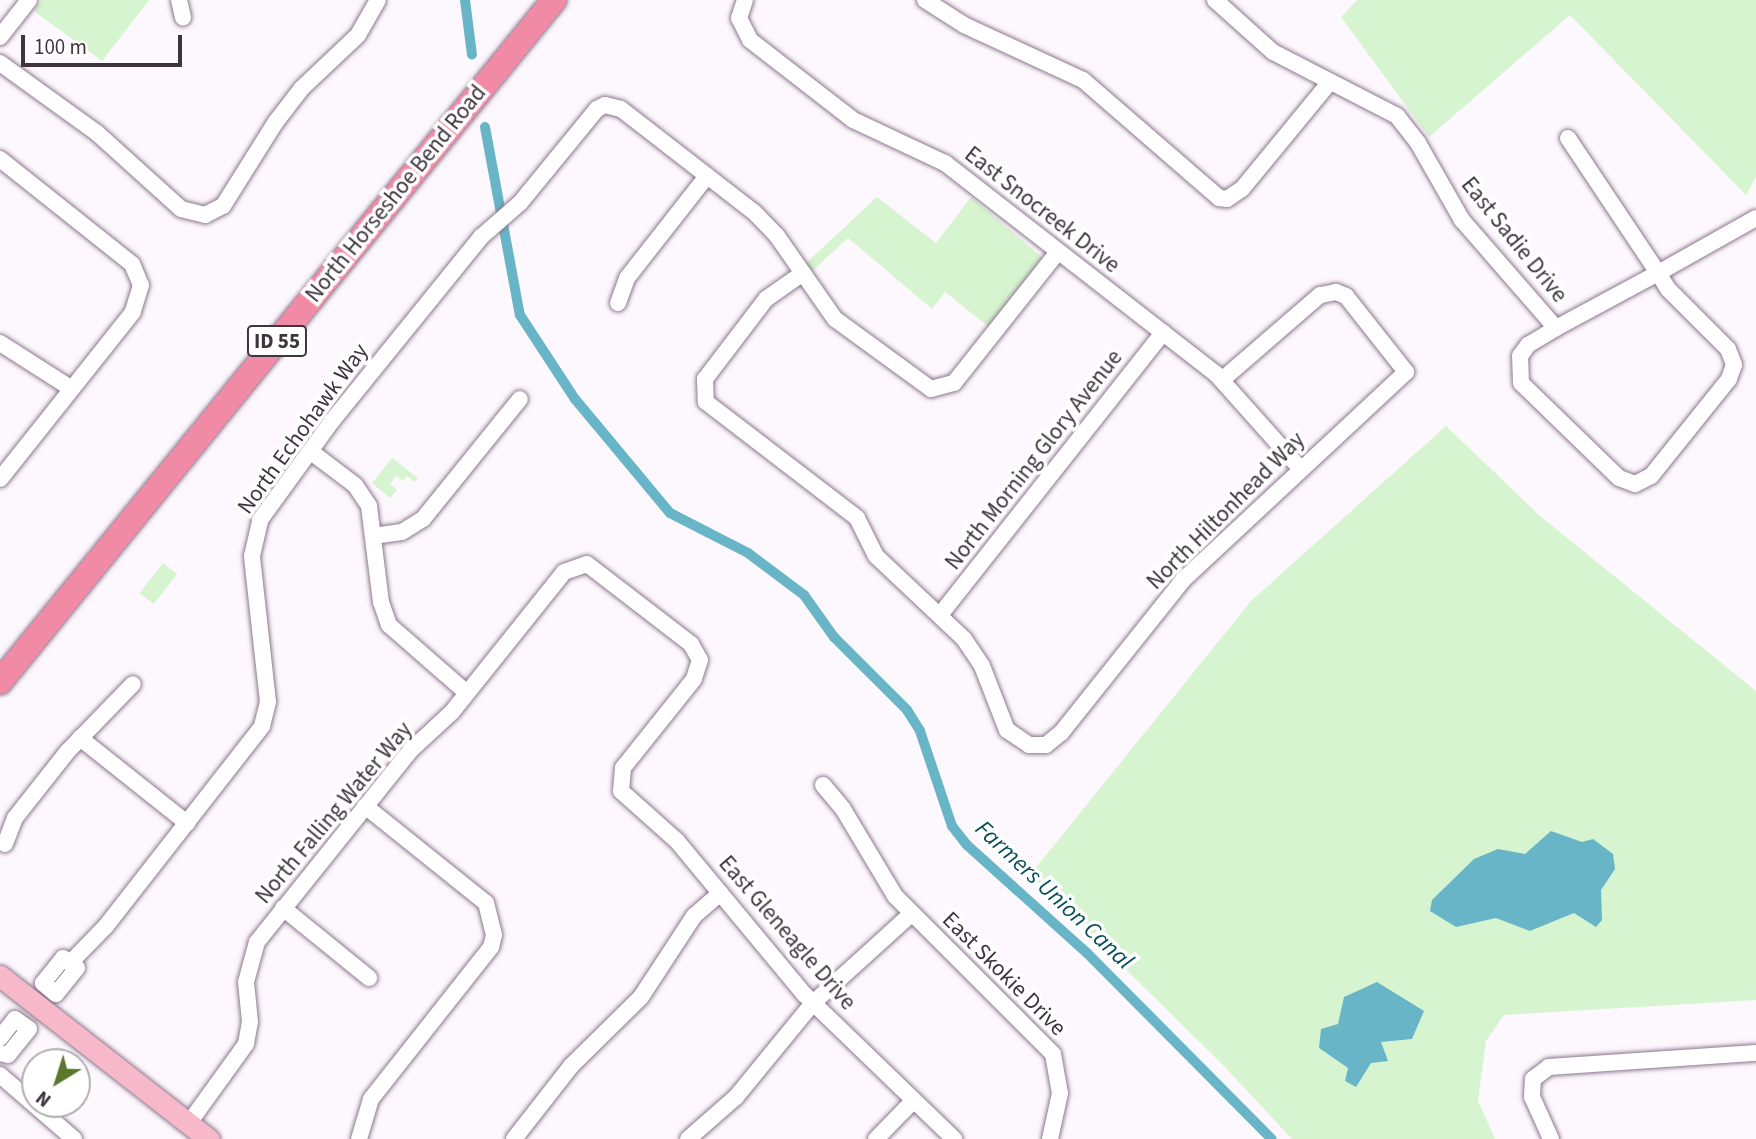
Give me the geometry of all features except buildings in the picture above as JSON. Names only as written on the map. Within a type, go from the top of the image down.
[{"type":"highway","name":"North Horseshoe Bend Road","points":[[0,682],[554,0]]},
{"type":"main road","points":[[0,976],[42,997],[209,1139]]},
{"type":"street","points":[[0,37],[29,0]]},
{"type":"street","points":[[178,0],[183,18]]},
{"type":"street","points":[[0,63],[96,133],[181,209],[205,215],[223,206],[283,113],[302,88],[358,35],[378,0]]},
{"type":"street","name":"East Snocreek Drive","points":[[745,0],[739,18],[750,40],[853,120],[923,149],[945,163],[1222,380],[1299,467]]},
{"type":"street","points":[[925,0],[964,25],[1083,80],[1211,196],[1227,199],[1242,189],[1329,83]]},
{"type":"street","name":"East Sadie Drive","points":[[1215,0],[1273,52],[1397,116],[1418,143],[1462,220],[1556,328]]},
{"type":"street","name":"North Echohawk Way","points":[[42,997],[57,994],[77,968],[72,961],[187,823],[255,736],[266,714],[252,543],[260,520],[310,451],[591,114],[605,105],[621,109],[707,176]]},
{"type":"street","points":[[1568,138],[1658,273],[1728,349],[1734,365],[1729,380],[1651,476],[1635,484],[1619,478],[1521,383],[1520,356],[1528,345],[1556,328],[1658,273],[1756,218]]},
{"type":"street","points":[[0,159],[132,264],[141,285],[133,313],[0,478]]},
{"type":"street","points":[[618,303],[627,278],[707,176],[768,225],[835,319],[922,386],[939,390],[954,383],[1058,252]]},
{"type":"street","points":[[803,273],[766,299],[705,379],[702,391],[712,409],[844,505],[857,518],[876,556],[940,615]]},
{"type":"street","name":"North Hiltonhead Way","points":[[940,615],[982,666],[1007,730],[1029,745],[1045,745],[1061,733],[1183,580],[1299,467],[1406,372],[1400,359],[1346,296],[1336,292],[1320,295],[1222,380]]},
{"type":"street","name":"North Morning Glory Avenue","points":[[940,615],[1163,333]]},
{"type":"street","points":[[0,343],[72,389]]},
{"type":"street","points":[[373,536],[402,532],[423,519],[520,399]]},
{"type":"street","points":[[310,451],[363,495],[373,536],[381,602],[389,625],[467,693]]},
{"type":"street","name":"North Falling Water Way","points":[[188,1123],[246,1044],[249,958],[283,908],[411,750],[467,693],[564,572],[579,564],[607,576],[691,644],[700,660],[694,678],[622,768],[619,783]]},
{"type":"street","points":[[5,844],[15,818],[80,738],[132,684]]},
{"type":"street","points":[[80,738],[187,823]]},
{"type":"street","name":"East Gleneagle Drive","points":[[619,783],[627,797],[677,841],[813,1003],[954,1139]]},
{"type":"street","name":"East Skokie Drive","points":[[823,785],[843,809],[880,876],[912,914],[1044,1041],[1059,1070],[1060,1093],[1050,1139]]},
{"type":"street","points":[[359,1139],[371,1100],[491,947],[494,924],[486,903],[365,806]]},
{"type":"street","points":[[514,1139],[571,1066],[641,997],[694,916],[720,893]]},
{"type":"street","points":[[283,908],[369,978]]},
{"type":"street","points":[[688,1139],[737,1097],[813,1003],[912,914]]},
{"type":"street","points":[[22,1021],[42,997]]},
{"type":"street","points":[[0,1038],[15,1019],[22,1021],[29,1029],[8,1055],[0,1053]]},
{"type":"street","points":[[1551,1139],[1532,1097],[1533,1079],[1549,1067],[1756,1053]]},
{"type":"street","points":[[0,1075],[74,1139]]},
{"type":"street","points":[[876,1139],[914,1100]]},
{"type":"green space","points":[[41,0],[149,0],[102,61],[34,11]]},
{"type":"green space","points":[[1357,0],[1756,0],[1756,177],[1746,195],[1570,15],[1429,137],[1341,17]]},
{"type":"green space","points":[[877,197],[936,243],[971,197],[1043,258],[989,327],[945,292],[932,309],[848,238],[811,272],[805,264]]},
{"type":"green space","points":[[1446,426],[1540,516],[1756,691],[1756,1000],[1504,1015],[1486,1041],[1478,1101],[1495,1139],[1292,1139],[1222,1064],[1030,875],[1251,601]]},
{"type":"green space","points":[[392,458],[418,478],[415,482],[407,476],[403,481],[396,476],[390,484],[397,490],[390,498],[372,483]]},
{"type":"green space","points":[[163,563],[177,574],[154,604],[140,593]]},
{"type":"water","points":[[1551,831],[1582,842],[1593,839],[1613,854],[1615,869],[1601,890],[1602,920],[1596,927],[1574,913],[1530,931],[1496,918],[1456,927],[1430,911],[1432,900],[1474,859],[1498,849],[1525,854]]},
{"type":"water","points":[[1377,982],[1424,1011],[1412,1039],[1381,1042],[1388,1061],[1371,1063],[1356,1087],[1345,1081],[1348,1068],[1319,1048],[1321,1029],[1338,1024],[1344,997]]},
{"type":"waterway","name":"Farmers Union Canal","points":[[465,0],[472,55]]},
{"type":"waterway","name":"Farmers Union Canal","points":[[485,127],[520,315],[575,399],[670,513],[748,553],[804,595],[834,637],[907,710],[920,731],[952,826],[967,845],[1087,953],[1272,1139]]}]
